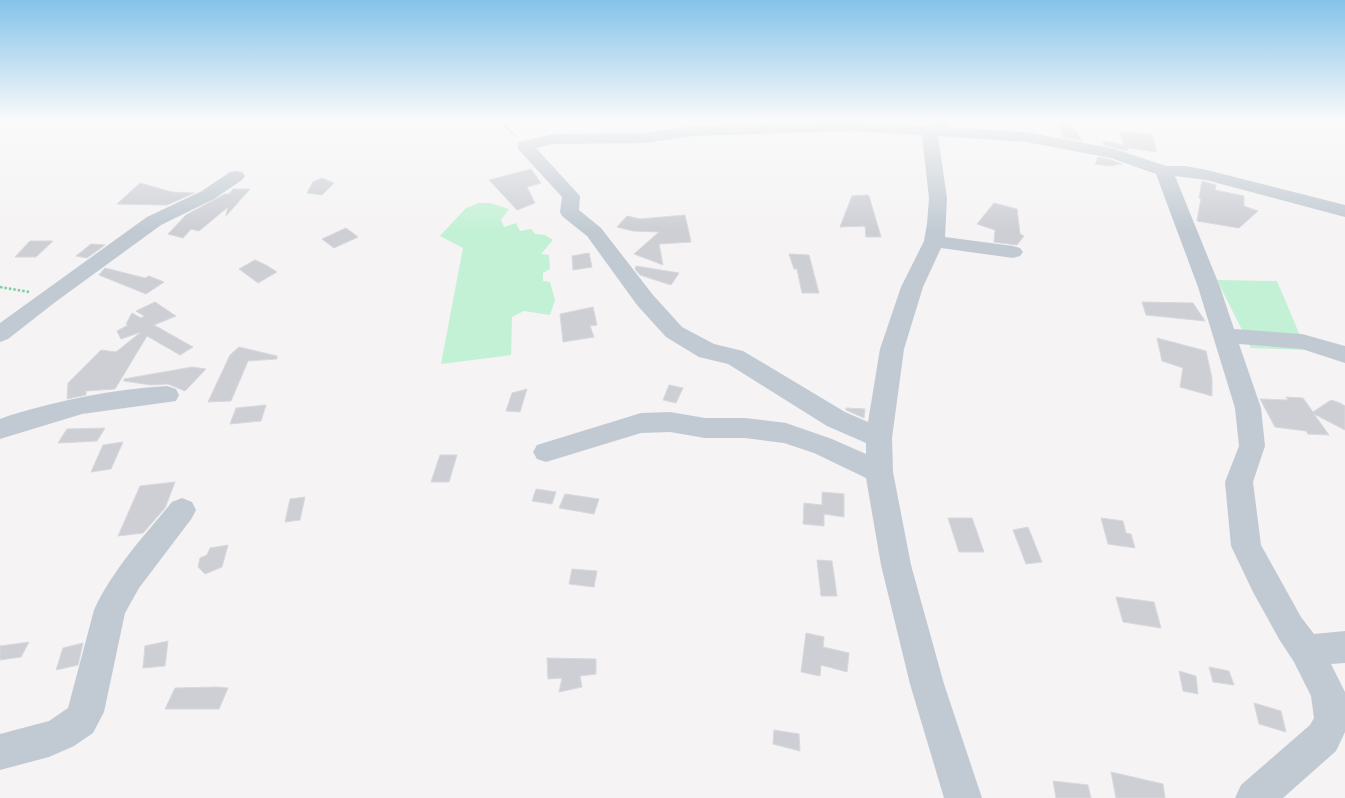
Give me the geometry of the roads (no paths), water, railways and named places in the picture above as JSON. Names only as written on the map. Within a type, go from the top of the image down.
[{"type":"street","points":[[534,156],[571,196],[569,212],[594,232],[645,300],[674,332],[707,351],[735,357],[836,419],[879,438]]},
{"type":"street","points":[[931,156],[938,198],[934,241],[912,287],[892,349],[879,438],[879,472],[898,574],[927,684],[963,798]]},
{"type":"street","points":[[1121,156],[1164,171],[1199,173],[1345,210]]},
{"type":"street","points":[[1164,171],[1226,336],[1243,388],[1251,428],[1252,446],[1239,482],[1246,546],[1268,590],[1306,651],[1328,693],[1332,720],[1323,738],[1254,798]]},
{"type":"street","points":[[0,334],[46,298],[154,221],[208,195],[236,176]]},
{"type":"street","points":[[934,241],[1013,252]]},
{"type":"street","points":[[1226,336],[1316,344],[1332,348],[1345,355]]},
{"type":"street","points":[[0,429],[43,416],[115,400],[137,396],[167,395]]},
{"type":"street","points":[[546,452],[641,423],[670,422],[705,428],[745,428],[786,433],[823,446],[879,472]]},
{"type":"street","points":[[0,752],[35,743],[73,728],[81,722],[86,712],[110,610],[128,578],[182,510]]},
{"type":"street","points":[[1306,651],[1345,647]]}]
